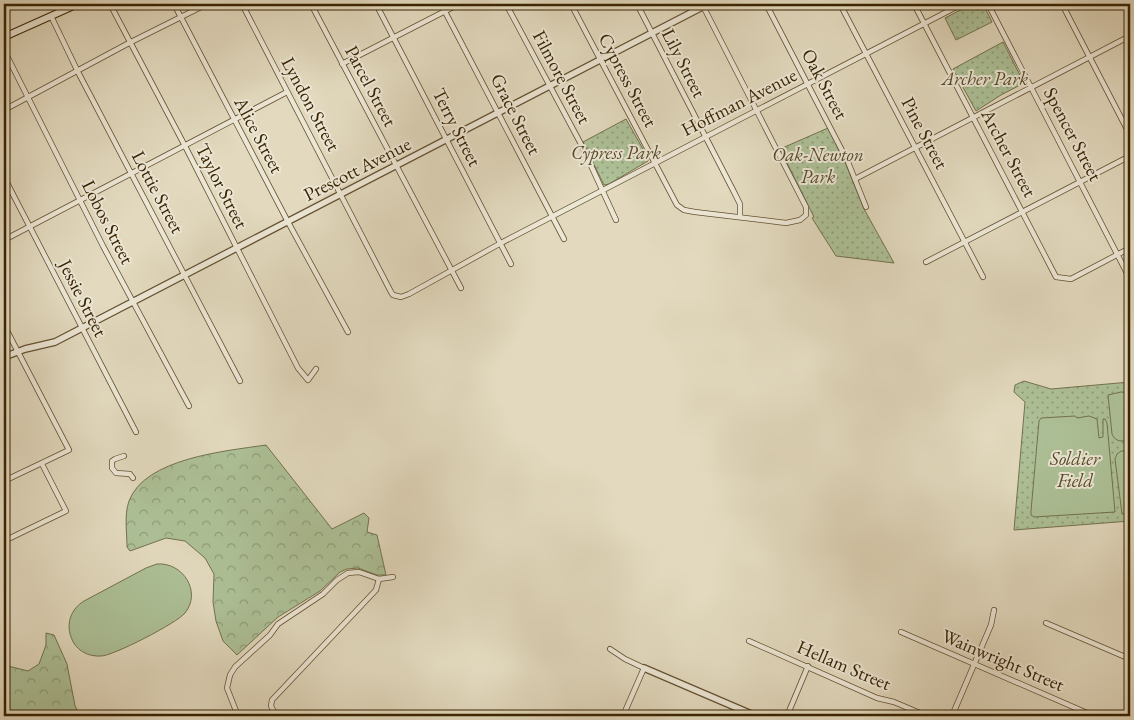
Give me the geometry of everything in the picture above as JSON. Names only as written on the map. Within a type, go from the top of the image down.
[{"type":"main road","points":[[4,37],[78,4]]},
{"type":"street","name":"Taylor Street","points":[[110,4],[298,368],[308,380],[316,368]]},
{"type":"street","name":"Alice Street","points":[[174,4],[348,332]]},
{"type":"street","points":[[4,110],[207,4]]},
{"type":"street","name":"Lyndon Street","points":[[242,4],[391,292],[397,296]]},
{"type":"street","name":"Parcel Street","points":[[311,4],[461,288]]},
{"type":"street","name":"Terry Street","points":[[376,4],[511,264]]},
{"type":"street","name":"Grace Street","points":[[441,4],[499,112],[564,240]]},
{"type":"street","points":[[342,64],[459,4]]},
{"type":"street","name":"Filmore Street","points":[[506,4],[582,146],[616,220]]},
{"type":"street","name":"Cypress Street","points":[[571,4],[677,205],[684,210],[740,217]]},
{"type":"street","name":"Lily Street","points":[[637,4],[740,204],[740,217]]},
{"type":"street","name":"Oak Street","points":[[766,4],[848,162],[866,207]]},
{"type":"street","name":"Pine Street","points":[[840,4],[983,277]]},
{"type":"street","name":"Archer Street","points":[[914,4],[1056,277],[1071,279],[1118,255]]},
{"type":"street","name":"Hoffman Avenue","points":[[397,296],[409,294],[452,269],[705,136],[962,4]]},
{"type":"street","name":"Spencer Street","points":[[988,4],[1130,278]]},
{"type":"street","points":[[1062,4],[1130,135]]},
{"type":"street","points":[[705,5],[794,181],[807,212],[804,218],[786,223],[740,217]]},
{"type":"street","name":"Prescott Avenue","points":[[4,358],[17,352],[48,345],[82,328],[705,5]]},
{"type":"street","name":"Lottie Street","points":[[51,16],[78,72],[240,381]]},
{"type":"street","points":[[854,179],[1130,36]]},
{"type":"street","name":"Lobos Street","points":[[4,50],[103,246],[189,406]]},
{"type":"street","points":[[4,240],[287,92]]},
{"type":"street","points":[[926,262],[1130,156]]},
{"type":"street","name":"Jessie Street","points":[[4,177],[136,432]]},
{"type":"street","points":[[1118,255],[1130,248]]},
{"type":"street","points":[[4,325],[69,450],[4,482]]},
{"type":"street","points":[[124,456],[112,461],[112,468],[116,473],[130,474],[133,478]]},
{"type":"street","points":[[4,541],[66,511],[42,464]]},
{"type":"street","points":[[238,716],[227,688],[230,675],[270,635],[278,624],[323,594],[344,575],[359,572],[379,579],[393,577]]},
{"type":"street","points":[[272,716],[274,712],[270,706],[272,700],[376,590],[379,579]]},
{"type":"street","name":"Wainwright Street","points":[[952,716],[994,610]]},
{"type":"street","points":[[1046,623],[1130,659]]},
{"type":"street","name":"Wainwright Street","points":[[901,632],[1094,716]]},
{"type":"street","name":"Hellam Street","points":[[749,641],[877,698],[894,702],[927,716]]},
{"type":"street","points":[[610,649],[624,659],[756,716]]},
{"type":"street","points":[[787,716],[808,666]]},
{"type":"street","points":[[624,716],[644,668]]},
{"type":"street","points":[[553,713],[560,716]]},
{"type":"green space","points":[[972,4],[983,4],[992,22],[956,40],[945,18]]},
{"type":"green space","name":"Archer Park","points":[[1003,42],[1024,83],[976,111],[953,69]]},
{"type":"green space","name":"Cypress Park","points":[[626,119],[648,161],[609,184],[604,185],[583,142]]},
{"type":"green space","name":"Oak-Newton Park","points":[[828,128],[845,162],[864,209],[894,263],[836,256],[812,218],[814,217],[780,149]]},
{"type":"green space","name":"Soldier Field","points":[[1024,381],[1051,389],[1130,382],[1130,521],[1014,530],[1025,402],[1014,392],[1015,385]]},
{"type":"green space","points":[[1121,392],[1130,393],[1130,440],[1122,441],[1115,439],[1112,434],[1108,395]]},
{"type":"green space","points":[[1075,416],[1077,418],[1089,416],[1097,419],[1099,438],[1103,437],[1103,419],[1107,423],[1115,512],[1034,517],[1031,515],[1031,511],[1039,421],[1041,418]]},
{"type":"green space","points":[[266,445],[332,529],[364,513],[369,518],[367,532],[377,535],[386,575],[377,575],[358,568],[340,572],[320,591],[278,617],[237,655],[223,641],[216,621],[213,602],[214,574],[205,558],[185,541],[166,538],[130,551],[127,547],[127,512],[129,501],[138,486],[152,475],[169,466],[209,454]]},
{"type":"green space","points":[[1121,451],[1130,451],[1130,513],[1122,514],[1115,459]]},
{"type":"green space","points":[[157,564],[175,568],[187,580],[191,596],[190,605],[185,613],[158,631],[108,655],[91,655],[79,649],[73,642],[69,627],[69,622],[76,608],[84,601]]},
{"type":"green space","points":[[46,633],[54,635],[67,664],[75,706],[79,713],[86,716],[4,716],[4,665],[28,671],[39,664],[46,645]]}]
